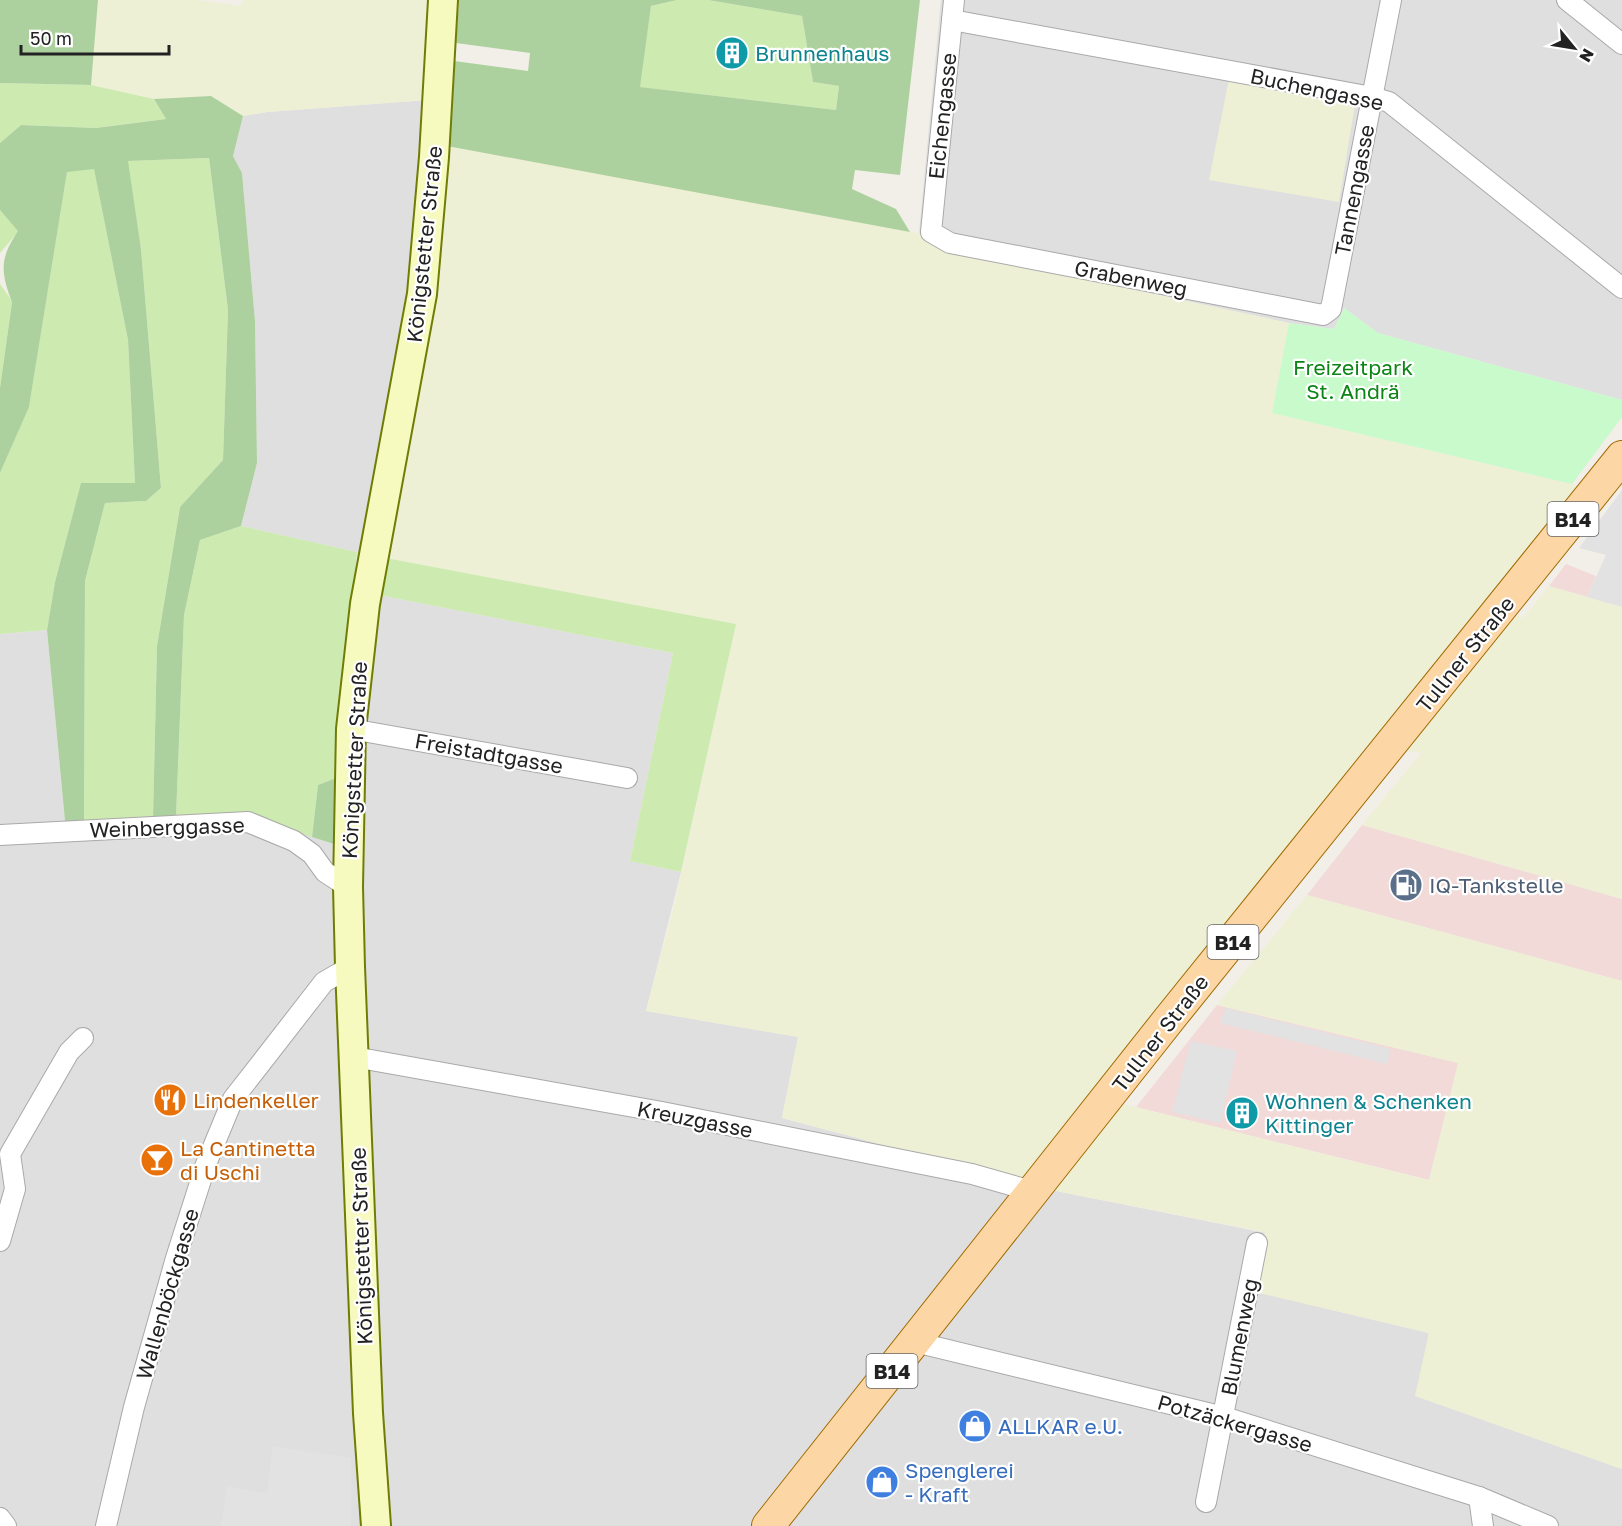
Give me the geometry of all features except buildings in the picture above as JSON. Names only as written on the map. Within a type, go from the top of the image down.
[{"type":"main road","name":"Königstetter Straße","points":[[376,1526],[368,1413],[350,967],[348,887],[351,729],[365,604],[422,294],[434,157],[443,0]]},
{"type":"main road","name":"Tullner Straße","points":[[768,1526],[1035,1192],[1170,1018],[1622,457]]},
{"type":"street","name":"Tannengasse","points":[[1331,309],[1391,0]]},
{"type":"street","points":[[1567,0],[1622,44]]},
{"type":"street","name":"Buchengasse","points":[[953,10],[1389,102],[1622,288]]},
{"type":"street","name":"Eichengasse","points":[[930,232],[953,10]]},
{"type":"street","name":"Grabenweg","points":[[930,232],[950,243],[1323,315],[1331,309]]},
{"type":"street","name":"Freistadtgasse","points":[[351,729],[627,778]]},
{"type":"street","name":"Weinberggasse","points":[[0,835],[248,822],[294,841],[312,854],[325,872],[348,887]]},
{"type":"street","name":"Wallenböckgasse","points":[[106,1526],[134,1407],[176,1258],[206,1164],[233,1099],[324,982],[350,967]]},
{"type":"street","points":[[0,1241],[15,1189],[10,1154],[69,1052],[83,1038]]},
{"type":"street","name":"Kreuzgasse","points":[[354,1057],[720,1124],[972,1174],[1035,1192]]},
{"type":"street","name":"Blumenweg","points":[[1206,1502],[1257,1243]]},
{"type":"street","name":"Potzäckergasse","points":[[915,1342],[1224,1418],[1479,1497],[1548,1526]]},
{"type":"street","points":[[1479,1497],[1483,1526]]},
{"type":"street","points":[[0,1518],[6,1526]]},
{"type":"shaded area","points":[[941,0],[1622,0],[1622,400],[1378,333],[1344,308],[1334,329],[1289,323],[942,249],[919,233]]},
{"type":"shaded area","points":[[427,100],[447,146],[423,371],[379,595],[673,653],[630,861],[681,872],[646,1011],[798,1037],[782,1118],[1061,1192],[1266,1233],[1256,1292],[1429,1333],[1416,1396],[1622,1469],[1622,1526],[0,1526],[0,634],[47,630],[65,821],[250,816],[361,853],[366,690],[357,552],[241,526],[257,463],[255,321],[242,173],[233,156],[243,116],[267,112]]},
{"type":"shaded area","points":[[1622,490],[1622,607],[1587,597],[1606,555],[1579,548]]},
{"type":"shaded area","points":[[1566,564],[1596,576],[1587,597],[1549,586]]},
{"type":"shaded area","points":[[1362,825],[1622,899],[1622,981],[1307,895]]},
{"type":"shaded area","points":[[1217,1005],[1459,1063],[1429,1180],[1136,1107]]},
{"type":"shaded area","points":[[1226,1008],[1391,1049],[1387,1064],[1220,1023]]},
{"type":"shaded area","points":[[1191,1041],[1237,1051],[1220,1123],[1172,1112]]},
{"type":"shaded area","points":[[273,1446],[351,1458],[351,1526],[221,1526],[227,1486],[267,1493]]},
{"type":"green space","points":[[0,0],[98,0],[91,85],[0,83]]},
{"type":"green space","points":[[98,0],[196,0],[241,6],[243,0],[435,0],[427,100],[267,112],[243,116],[211,96],[154,99],[91,85]]},
{"type":"green space","points":[[459,0],[677,0],[651,6],[640,87],[836,110],[839,86],[813,82],[802,16],[708,0],[920,0],[900,175],[855,170],[852,189],[896,209],[910,232],[447,146],[454,61],[528,71],[530,53],[456,43]]},
{"type":"green space","points":[[677,0],[708,0],[802,16],[813,82],[839,86],[836,110],[639,87],[651,6]]},
{"type":"green space","points":[[1229,79],[1355,104],[1339,202],[1209,180]]},
{"type":"green space","points":[[0,83],[91,85],[154,99],[166,119],[96,128],[21,125],[0,143]]},
{"type":"green space","points":[[211,96],[243,116],[233,156],[242,173],[255,321],[257,463],[241,526],[200,540],[184,615],[176,817],[153,819],[157,646],[180,507],[223,460],[228,310],[209,158],[128,161],[141,249],[161,488],[146,501],[105,503],[85,581],[84,821],[65,821],[47,630],[55,582],[81,483],[135,483],[128,340],[94,169],[67,172],[29,407],[0,473],[0,388],[12,302],[5,282],[4,265],[8,249],[18,231],[0,210],[0,143],[21,125],[96,128],[166,119],[154,99]]},
{"type":"green space","points":[[447,146],[919,233],[942,249],[1289,323],[1272,413],[1572,484],[1579,489],[1491,601],[1523,618],[1549,586],[1622,607],[1622,899],[1362,825],[1421,753],[1370,747],[1095,1097],[1429,1180],[1458,1063],[1217,1005],[1307,895],[1622,981],[1622,1469],[1415,1396],[1429,1333],[1255,1292],[1265,1232],[1061,1192],[782,1118],[798,1037],[646,1011],[675,902],[736,624],[386,558],[423,371]]},
{"type":"green space","points":[[209,158],[228,310],[223,460],[180,507],[157,646],[153,819],[84,821],[85,581],[105,503],[146,501],[161,488],[141,249],[127,161]]},
{"type":"green space","points":[[94,168],[128,340],[135,483],[81,484],[55,582],[47,630],[0,634],[0,473],[29,406],[67,171]]},
{"type":"green space","points":[[0,210],[19,231],[0,253]]},
{"type":"green space","points":[[0,284],[12,301],[0,388]]},
{"type":"green space","name":"Freizeitpark St. Andrä","points":[[1344,308],[1378,333],[1622,400],[1622,417],[1572,484],[1272,413],[1289,323],[1334,329]]},
{"type":"green space","points":[[241,526],[357,552],[336,778],[318,785],[312,837],[250,816],[176,817],[184,615],[200,540]]},
{"type":"green space","points":[[386,558],[736,624],[681,872],[630,861],[673,653],[379,595]]},
{"type":"green space","points":[[336,778],[334,844],[312,837],[318,785]]},
{"type":"place","name":"Brunnenhaus","points":[[732,53]]},
{"type":"place","name":"IQ-Tankstelle","points":[[1406,885]]},
{"type":"place","name":"Lindenkeller","points":[[170,1100]]},
{"type":"place","name":"Wohnen & Schenken Kittinger","points":[[1242,1113]]},
{"type":"place","name":"La Cantinetta di Uschi","points":[[157,1160]]},
{"type":"place","name":"ALLKAR e.U.","points":[[975,1426]]},
{"type":"place","name":"Spenglerei - Kraft","points":[[882,1482]]}]
